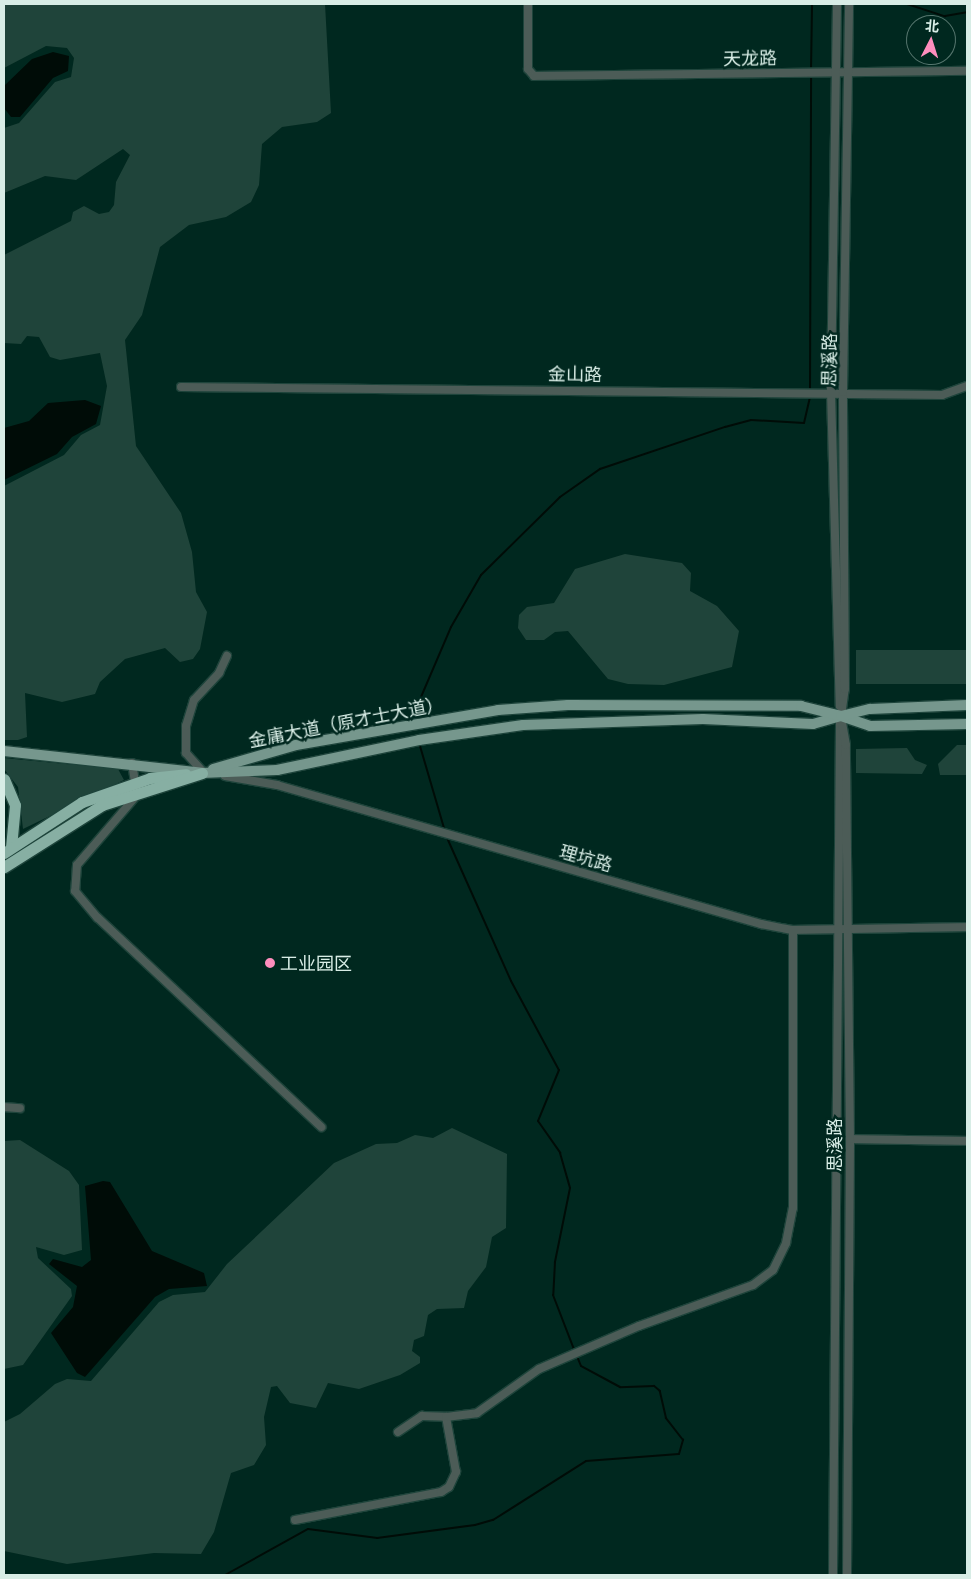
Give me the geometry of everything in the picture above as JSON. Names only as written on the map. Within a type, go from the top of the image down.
[{"type":"highway","points":[[7,850],[82,802],[136,782],[202,772]]},
{"type":"highway","points":[[4,867],[68,823],[102,805],[202,772]]},
{"type":"highway","points":[[4,779],[15,805],[7,850]]},
{"type":"main road","name":"金庸大道（原才士大道）","points":[[202,772],[296,745],[498,710],[568,705],[801,706],[841,716],[870,726],[967,724]]},
{"type":"main road","name":"金庸大道（原才士大道）","points":[[202,772],[277,770],[416,740],[523,725],[702,719],[813,724],[870,709],[967,705]]},
{"type":"main road","points":[[413,725],[416,740]]},
{"type":"main road","points":[[4,751],[132,763],[202,772]]},
{"type":"street","name":"天龙路","points":[[528,4],[528,69],[534,76],[967,71]]},
{"type":"street","name":"思溪路","points":[[833,1575],[835,929],[841,716],[832,392],[833,72],[837,4]]},
{"type":"street","name":"思溪路","points":[[847,1575],[850,1139],[846,745],[841,716],[845,689],[843,392],[849,4]]},
{"type":"street","name":"金山路","points":[[181,387],[843,392],[942,395],[967,386]]},
{"type":"street","points":[[202,772],[186,753],[186,726],[194,700],[219,672],[227,656]]},
{"type":"street","points":[[132,763],[137,795],[77,864],[75,891],[98,918],[321,1127]]},
{"type":"street","name":"理坑路","points":[[202,772],[277,785],[793,930],[967,927]]},
{"type":"street","points":[[398,1432],[422,1416],[446,1417],[489,1408],[539,1369],[752,1285],[773,1270],[786,1243],[793,1208],[793,930]]},
{"type":"street","points":[[4,1107],[20,1108]]},
{"type":"street","points":[[850,1139],[967,1141]]},
{"type":"street","points":[[294,1520],[450,1487],[456,1464],[446,1417]]},
{"type":"shaded area","points":[[4,4],[325,4],[331,113],[317,122],[282,127],[262,144],[259,185],[251,202],[226,217],[189,225],[160,247],[142,315],[125,340],[136,446],[181,513],[192,552],[196,592],[207,612],[200,649],[193,659],[180,662],[165,648],[125,659],[100,682],[95,694],[62,702],[25,693],[27,737],[18,740],[4,740],[4,486],[64,455],[81,435],[100,425],[107,386],[100,353],[60,360],[50,357],[39,337],[27,336],[21,344],[4,343],[4,255],[71,221],[73,212],[84,206],[99,214],[109,212],[114,205],[116,182],[130,155],[123,149],[76,180],[45,176],[4,193],[4,128],[19,123],[55,82],[71,77],[74,58],[67,48],[46,46],[4,68]]},
{"type":"shaded area","points":[[53,52],[69,56],[68,71],[53,78],[20,117],[11,117],[4,108],[4,86],[32,59]]},
{"type":"shaded area","points":[[85,400],[101,406],[96,424],[72,437],[57,454],[4,480],[4,428],[29,421],[48,403]]},
{"type":"shaded area","points":[[625,554],[682,563],[691,573],[690,591],[717,606],[739,631],[732,667],[664,685],[628,684],[608,679],[568,631],[555,632],[544,640],[526,640],[518,628],[519,615],[527,607],[554,603],[575,569]]},
{"type":"shaded area","points":[[856,650],[967,650],[967,684],[856,684]]},
{"type":"shaded area","points":[[957,745],[967,745],[967,775],[940,775],[938,764]]},
{"type":"shaded area","points":[[907,748],[915,760],[927,765],[922,774],[856,773],[856,749]]},
{"type":"shaded area","points":[[4,758],[118,769],[124,780],[23,829],[18,787],[4,769]]},
{"type":"shaded area","points":[[452,1128],[507,1154],[506,1228],[492,1237],[486,1267],[468,1291],[464,1308],[437,1309],[428,1315],[424,1336],[414,1340],[412,1351],[420,1357],[420,1363],[400,1375],[359,1389],[328,1383],[316,1408],[290,1403],[277,1386],[271,1387],[264,1417],[266,1445],[254,1465],[231,1473],[214,1532],[201,1554],[154,1553],[67,1564],[4,1551],[4,1422],[20,1414],[55,1384],[67,1379],[91,1381],[159,1302],[173,1295],[205,1292],[227,1264],[334,1163],[376,1144],[397,1143],[415,1135],[433,1138]]},
{"type":"shaded area","points":[[20,1140],[69,1171],[79,1185],[82,1250],[64,1255],[36,1247],[38,1258],[71,1289],[72,1296],[23,1365],[4,1369],[4,1141]]},
{"type":"shaded area","points":[[103,1181],[110,1182],[152,1251],[204,1273],[207,1286],[169,1289],[155,1297],[85,1377],[77,1373],[51,1333],[73,1307],[77,1286],[49,1264],[53,1259],[82,1267],[91,1260],[85,1186]]},
{"type":"waterway","points":[[811,71],[812,4]]},
{"type":"waterway","points":[[907,4],[945,16],[967,12]]},
{"type":"waterway","points":[[810,391],[811,76]]},
{"type":"waterway","points":[[415,711],[451,627],[481,575],[560,497],[600,469],[725,427],[751,420],[804,423],[810,396]]},
{"type":"waterway","points":[[420,746],[444,828]]},
{"type":"waterway","points":[[448,840],[511,981],[559,1070],[538,1121],[560,1153],[570,1188],[555,1262],[553,1295],[575,1352]]},
{"type":"waterway","points":[[225,1575],[308,1529],[377,1538],[475,1525],[493,1520],[586,1461],[679,1454],[683,1440],[666,1418],[660,1391],[654,1386],[620,1387],[581,1366],[577,1356]]},
{"type":"place","name":"工业园区","points":[[270,963]]}]
